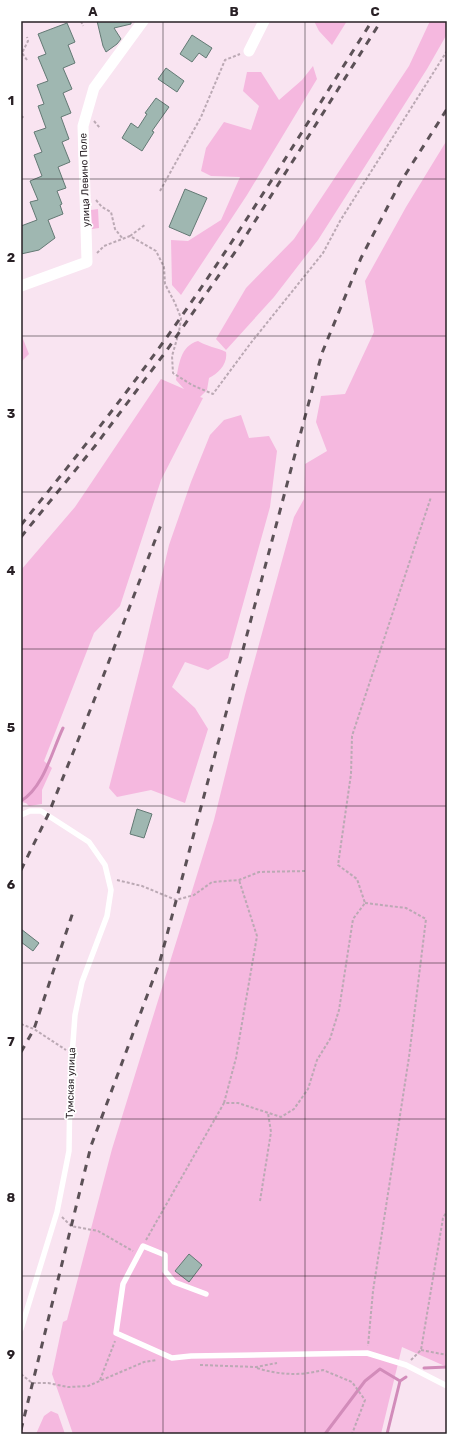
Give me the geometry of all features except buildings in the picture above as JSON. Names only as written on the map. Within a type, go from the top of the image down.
[{"type":"street","name":"улица Левино Поле","points":[[87,262],[83,126],[94,88],[143,21]]},
{"type":"street","points":[[249,51],[264,21]]},
{"type":"street","points":[[21,286],[87,262]]},
{"type":"lane","name":"Тумская улица","points":[[21,815],[30,811],[41,811],[89,842],[105,865],[111,890],[107,916],[82,982],[75,1015],[72,1053],[69,1152],[57,1212],[21,1328]]},
{"type":"lane","points":[[206,1294],[174,1282],[165,1271],[164,1255],[142,1246],[123,1284],[116,1333],[172,1358],[191,1356],[367,1354],[406,1365],[447,1386]]},
{"type":"path","points":[[80,21],[83,26]]},
{"type":"path","points":[[27,37],[28,41],[22,53],[27,60]]},
{"type":"path","points":[[160,191],[201,116],[225,60],[249,51]]},
{"type":"path","points":[[130,236],[156,251],[164,267],[165,284],[175,302],[181,318],[179,332],[172,356],[173,373],[192,385],[213,394],[250,344],[323,253],[340,221],[447,51]]},
{"type":"path","points":[[85,190],[102,207],[111,212],[115,230],[123,239]]},
{"type":"path","points":[[87,262],[104,246],[130,236],[146,224]]},
{"type":"path","points":[[365,903],[357,879],[338,865],[351,774],[352,736],[431,497]]},
{"type":"path","points":[[108,878],[142,886],[176,900],[194,895],[212,882],[239,880],[259,872],[307,871]]},
{"type":"path","points":[[142,1246],[224,1103],[236,1058],[257,936],[239,880]]},
{"type":"path","points":[[224,1103],[238,1103],[281,1117],[294,1109],[308,1089],[317,1060],[330,1039],[339,1010],[353,918],[365,903]]},
{"type":"path","points":[[365,903],[406,908],[426,919],[409,1057],[373,1291],[367,1354]]},
{"type":"path","points":[[21,1024],[34,1029],[72,1053]]},
{"type":"path","points":[[260,1201],[271,1132],[268,1113]]},
{"type":"path","points":[[406,1365],[421,1350],[443,1218],[447,1211]]},
{"type":"path","points":[[57,1212],[71,1226],[98,1231],[139,1254]]},
{"type":"path","points":[[99,1381],[114,1343],[116,1333]]},
{"type":"path","points":[[421,1350],[447,1355]]},
{"type":"path","points":[[21,1374],[32,1383],[48,1382],[68,1387],[88,1386],[144,1362],[172,1358]]},
{"type":"path","points":[[243,1363],[280,1374],[307,1374],[323,1370],[352,1382],[365,1400],[352,1434]]},
{"type":"shaded area","points":[[314,21],[347,21],[332,45],[319,31]]},
{"type":"shaded area","points":[[430,21],[447,21],[447,34],[427,69],[318,240],[274,297],[226,350],[216,339],[246,288],[294,239],[409,66]]},
{"type":"shaded area","points":[[313,66],[317,79],[247,195],[181,295],[172,285],[171,240],[188,241],[221,220],[240,177],[211,176],[201,171],[206,148],[224,122],[251,130],[259,106],[243,91],[247,72],[261,72],[279,100],[302,80]]},
{"type":"shaded area","points":[[447,140],[447,1367],[402,1347],[381,1434],[73,1434],[52,1374],[63,1322],[67,1320],[112,1149],[214,820],[245,695],[294,517],[304,499],[305,464],[327,451],[316,422],[321,396],[345,394],[374,332],[365,281],[406,207]]},
{"type":"shaded area","points":[[98,209],[99,228],[92,229],[91,210]]},
{"type":"shaded area","points":[[21,334],[29,354],[21,362]]},
{"type":"shaded area","points":[[198,341],[226,352],[224,364],[216,374],[209,378],[207,390],[200,397],[203,398],[161,480],[120,606],[94,633],[44,761],[52,768],[42,790],[42,804],[29,806],[26,803],[21,802],[21,570],[75,507],[161,379],[184,389],[176,380],[181,357],[187,347]]},
{"type":"shaded area","points":[[241,415],[249,438],[269,436],[277,451],[270,507],[228,658],[208,670],[185,662],[172,687],[195,708],[208,729],[185,803],[151,790],[117,797],[109,788],[142,660],[169,545],[191,482],[210,435],[224,420]]},
{"type":"shaded area","points":[[51,1411],[58,1414],[65,1434],[36,1434],[44,1416]]},
{"type":"waterway","points":[[21,801],[36,787],[63,728]]},
{"type":"waterway","points":[[424,1368],[447,1367]]},
{"type":"waterway","points":[[325,1434],[365,1381],[380,1369],[400,1381]]},
{"type":"waterway","points":[[387,1434],[400,1381],[406,1377]]},
{"type":"railway","points":[[21,525],[123,397],[181,317],[254,207],[372,21]]},
{"type":"railway","points":[[21,537],[95,446],[167,350],[240,245],[381,21]]},
{"type":"railway","points":[[21,1430],[91,1146],[160,961],[322,353],[361,258],[400,183],[447,109]]},
{"type":"railway","points":[[21,870],[48,815],[93,703],[162,522]]},
{"type":"railway","points":[[21,1052],[34,1029],[73,912]]}]
